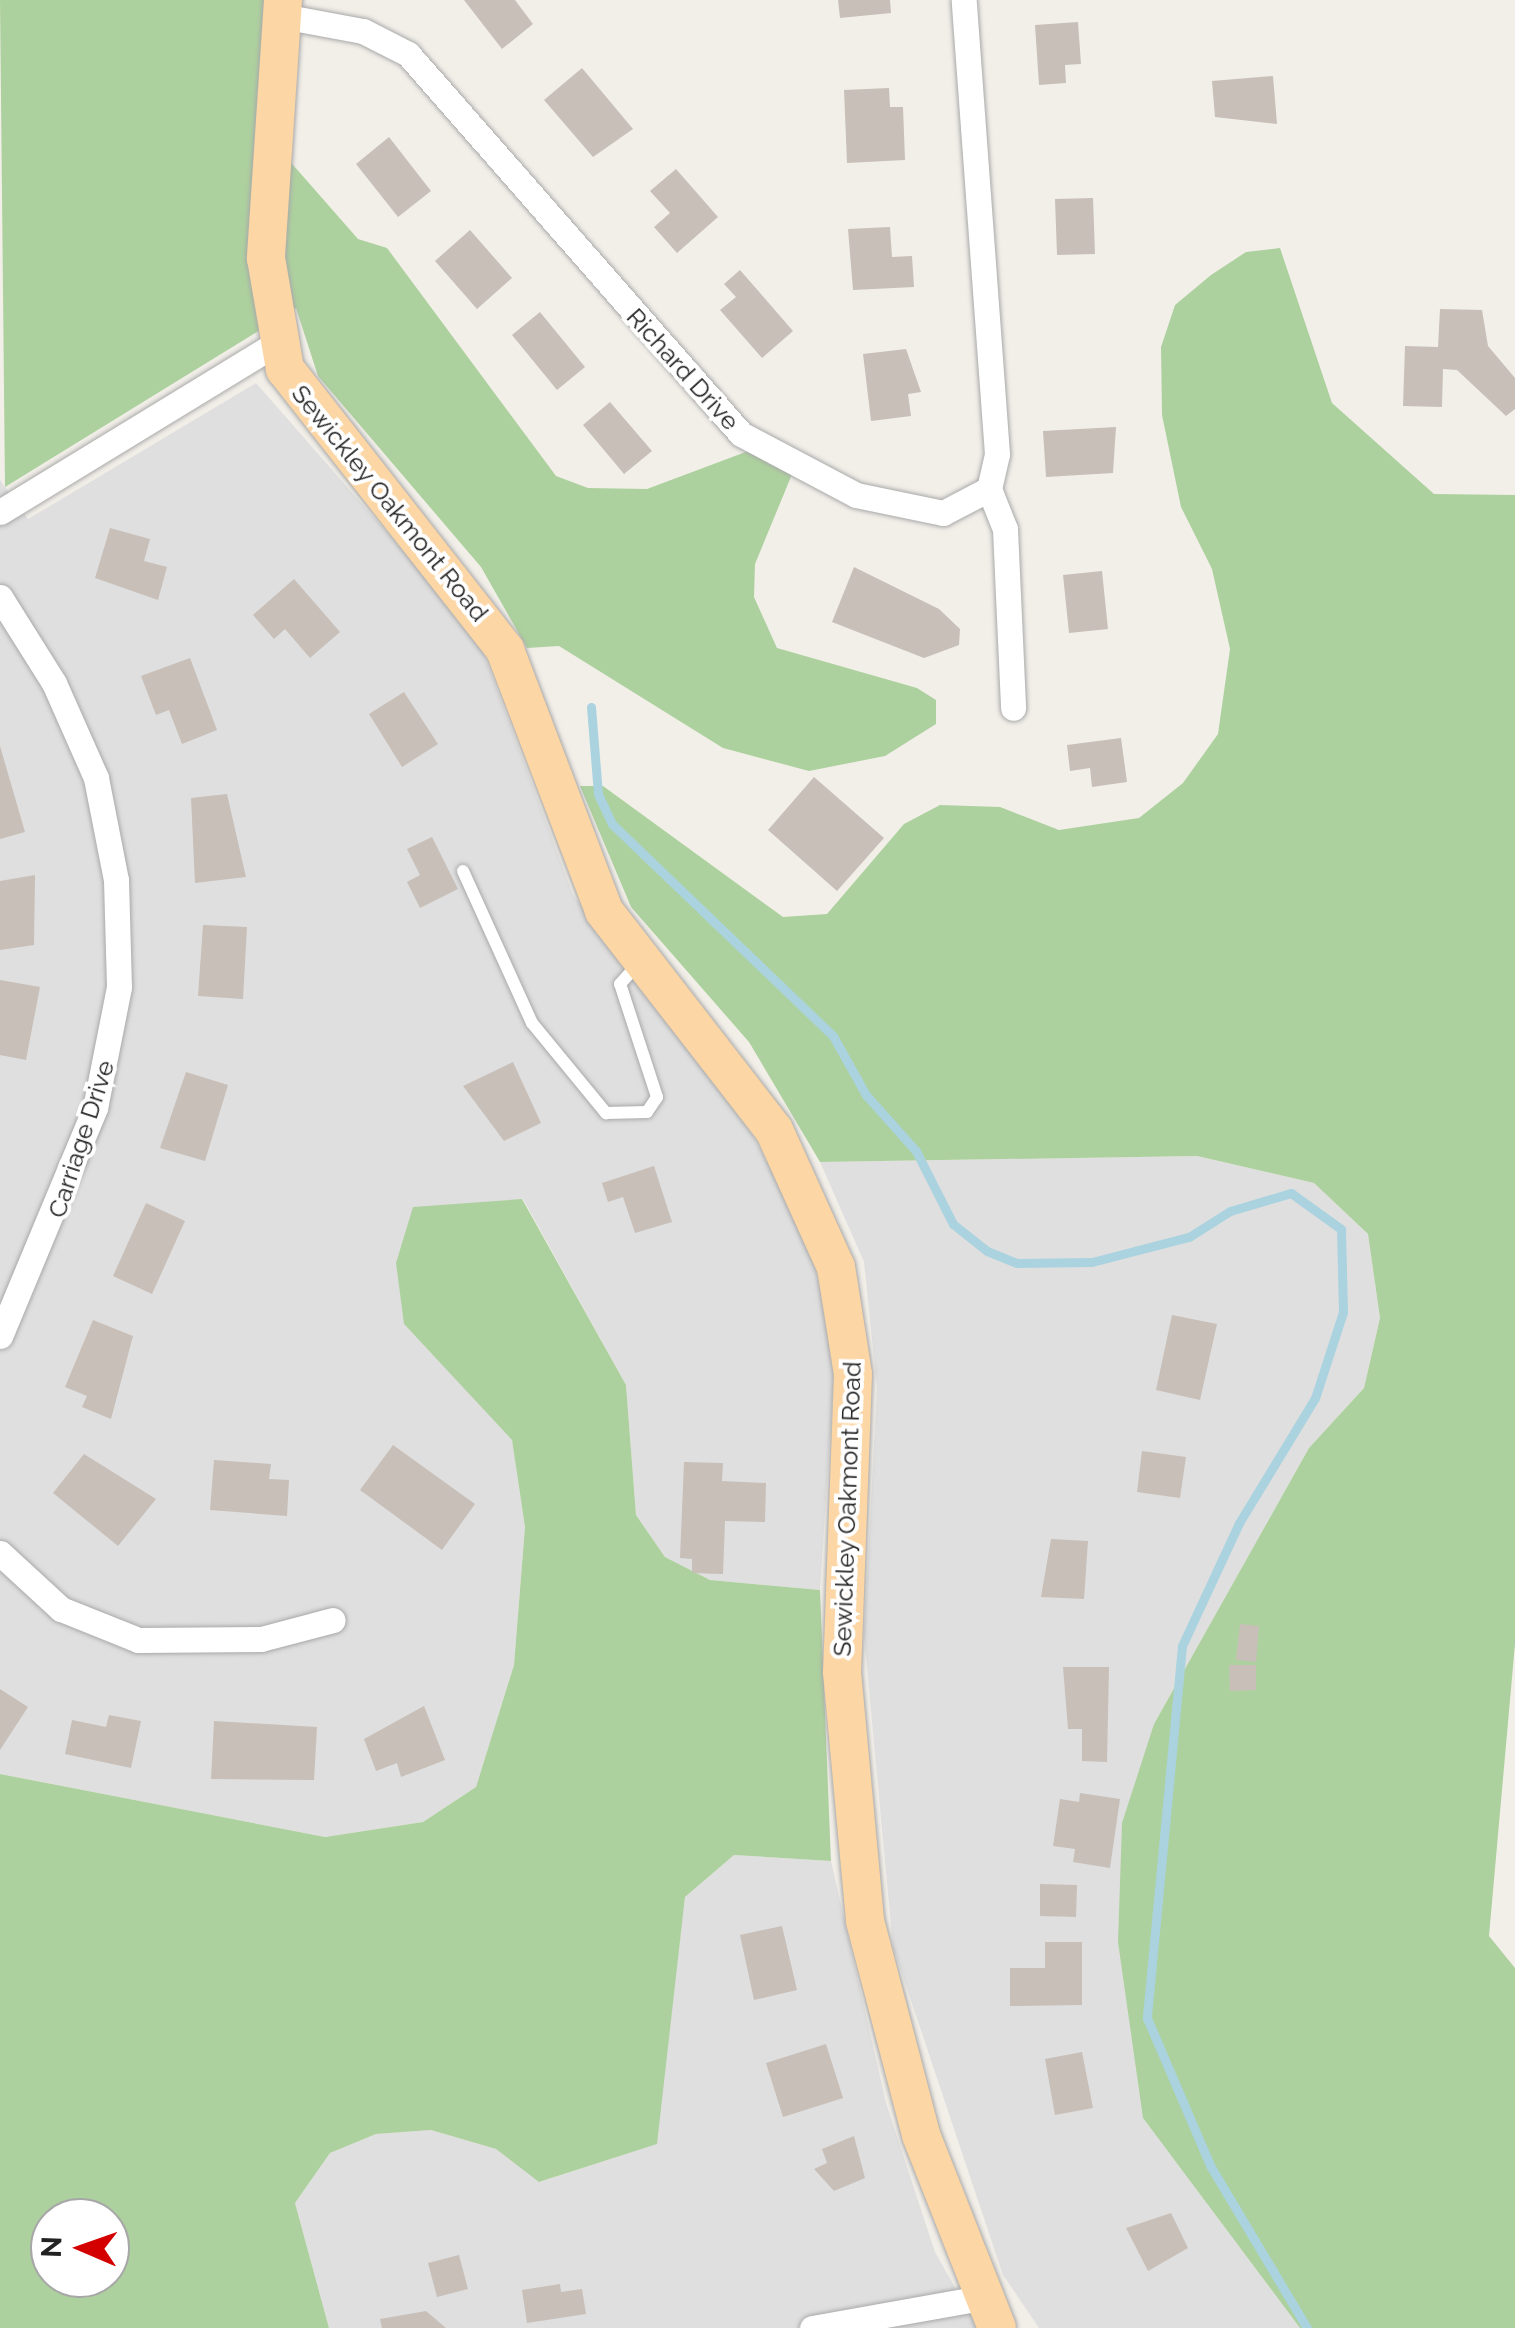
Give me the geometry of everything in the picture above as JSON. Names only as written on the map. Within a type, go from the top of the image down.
[{"type":"main road","name":"Sewickley Oakmont Road","points":[[283,8],[266,258],[275,344],[313,414],[456,576],[505,650],[574,852],[641,962],[774,1130],[810,1193],[842,1290],[853,1374],[842,1672],[857,1864],[892,2036],[989,2313]]},
{"type":"street","points":[[964,0],[996,454],[988,490],[1005,529],[1014,708]]},
{"type":"street","name":"Richard Drive","points":[[283,8],[363,31],[418,63],[698,390],[759,447],[900,510],[958,510],[988,490]]},
{"type":"street","points":[[0,512],[275,344]]},
{"type":"street","name":"Carriage Drive","points":[[0,597],[54,683],[96,778],[116,880],[119,987],[95,1108],[0,1336]]},
{"type":"street","points":[[0,1553],[62,1610],[138,1640],[261,1640],[333,1620]]},
{"type":"street","points":[[812,2328],[989,2313]]},
{"type":"lane","points":[[463,871],[532,1023],[606,1113],[646,1112],[657,1096],[620,984],[641,962]]},
{"type":"shaded area","points":[[256,383],[477,635],[573,895],[752,1134],[809,1241],[835,1357],[820,1590],[710,1580],[665,1557],[636,1515],[626,1385],[523,1199],[404,1324],[512,1439],[525,1527],[514,1665],[476,1787],[423,1822],[325,1837],[0,1774],[0,480],[28,519]]},
{"type":"shaded area","points":[[1197,1156],[1314,1183],[1368,1234],[1380,1318],[1364,1388],[1309,1448],[1154,1724],[1143,2118],[1300,2328],[1039,2328],[1003,2275],[893,1947],[864,1635],[877,1388],[864,1262],[820,1162]]},
{"type":"shaded area","points":[[734,1855],[831,1861],[886,2103],[935,2252],[978,2328],[329,2328],[295,2203],[330,2153],[376,2134],[431,2130],[496,2149],[540,2182],[656,2144],[685,1897]]},
{"type":"green space","points":[[0,0],[266,0],[258,125],[358,239],[387,248],[556,476],[588,488],[647,489],[759,447],[795,467],[755,564],[754,597],[777,648],[917,688],[936,700],[936,724],[885,756],[809,771],[723,748],[559,646],[527,648],[481,567],[318,376],[296,308],[5,487]]},
{"type":"green space","points":[[1280,248],[1332,403],[1434,494],[1515,495],[1515,1644],[1489,1936],[1515,1968],[1515,2328],[1300,2328],[1143,2118],[1118,1942],[1122,1823],[1154,1724],[1309,1448],[1364,1388],[1380,1318],[1368,1234],[1314,1183],[1197,1156],[820,1162],[749,1042],[631,907],[580,786],[603,786],[783,917],[827,914],[904,824],[940,805],[1000,807],[1059,830],[1139,818],[1183,783],[1218,734],[1230,649],[1212,569],[1181,507],[1162,415],[1161,347],[1175,305],[1211,275],[1246,252]]},
{"type":"green space","points":[[522,1199],[626,1385],[636,1515],[665,1557],[710,1580],[820,1590],[831,1861],[734,1855],[685,1897],[657,2144],[539,2182],[496,2149],[431,2130],[376,2134],[330,2153],[295,2203],[329,2328],[0,2328],[0,1774],[325,1837],[423,1822],[476,1787],[514,1665],[525,1527],[512,1440],[404,1324],[396,1263],[413,1207]]},
{"type":"building","points":[[464,0],[515,0],[533,24],[502,49]]},
{"type":"building","points":[[838,0],[890,0],[891,13],[840,18]]},
{"type":"building","points":[[1078,22],[1081,64],[1065,65],[1066,83],[1039,85],[1035,25]]},
{"type":"building","points":[[582,68],[633,129],[593,157],[544,100]]},
{"type":"building","points":[[1273,76],[1277,124],[1215,117],[1212,81]]},
{"type":"building","points":[[889,88],[890,107],[903,107],[905,160],[847,163],[844,90]]},
{"type":"building","points":[[389,137],[431,191],[398,217],[356,164]]},
{"type":"building","points":[[676,169],[718,217],[677,253],[654,227],[670,213],[650,191]]},
{"type":"building","points":[[1093,198],[1095,254],[1057,255],[1055,199]]},
{"type":"building","points":[[890,227],[892,257],[912,256],[914,287],[853,290],[848,229]]},
{"type":"building","points":[[470,230],[512,278],[477,309],[435,261]]},
{"type":"building","points":[[740,270],[793,331],[762,358],[720,310],[736,297],[724,284]]},
{"type":"building","points":[[1440,309],[1482,310],[1488,346],[1515,378],[1515,409],[1506,416],[1457,370],[1443,369],[1442,407],[1403,406],[1405,346],[1438,347]]},
{"type":"building","points":[[540,312],[585,367],[557,390],[512,335]]},
{"type":"building","points":[[906,349],[921,392],[908,394],[911,416],[871,421],[863,354]]},
{"type":"building","points":[[610,402],[652,451],[624,474],[583,425]]},
{"type":"building","points":[[1116,427],[1113,473],[1046,477],[1043,431]]},
{"type":"building","points":[[110,528],[150,539],[144,561],[167,567],[158,600],[95,578]]},
{"type":"building","points":[[854,567],[939,609],[960,629],[959,645],[924,658],[832,622]]},
{"type":"building","points":[[1102,571],[1108,629],[1069,633],[1063,575]]},
{"type":"building","points":[[294,579],[340,632],[310,658],[285,629],[274,639],[253,615]]},
{"type":"building","points":[[190,658],[217,730],[182,744],[169,710],[156,715],[141,676]]},
{"type":"building","points":[[404,692],[438,744],[402,767],[369,714]]},
{"type":"building","points":[[1121,738],[1127,782],[1092,787],[1090,768],[1070,771],[1067,745]]},
{"type":"building","points":[[0,746],[25,832],[0,839]]},
{"type":"building","points":[[814,777],[884,838],[837,891],[768,830]]},
{"type":"building","points":[[227,794],[246,877],[195,883],[191,798]]},
{"type":"building","points":[[432,837],[458,889],[420,908],[407,882],[420,875],[407,849]]},
{"type":"building","points":[[35,875],[34,945],[0,950],[0,881]]},
{"type":"building","points":[[203,925],[247,927],[243,999],[198,996]]},
{"type":"building","points":[[0,980],[40,987],[26,1060],[0,1055]]},
{"type":"building","points":[[513,1062],[541,1123],[504,1141],[463,1086]]},
{"type":"building","points":[[186,1072],[228,1085],[205,1161],[160,1148]]},
{"type":"building","points":[[654,1166],[672,1222],[635,1233],[623,1197],[608,1202],[602,1183]]},
{"type":"building","points":[[146,1203],[185,1221],[152,1294],[113,1276]]},
{"type":"building","points":[[1172,1315],[1217,1324],[1200,1400],[1156,1390]]},
{"type":"building","points":[[93,1320],[133,1336],[111,1419],[82,1407],[87,1396],[65,1387]]},
{"type":"building","points":[[393,1445],[475,1504],[442,1550],[360,1490]]},
{"type":"building","points":[[1142,1451],[1186,1457],[1180,1498],[1137,1492]]},
{"type":"building","points":[[84,1454],[156,1499],[118,1546],[53,1493]]},
{"type":"building","points":[[214,1460],[271,1464],[269,1479],[289,1480],[287,1516],[210,1510]]},
{"type":"building","points":[[684,1462],[723,1463],[722,1481],[766,1483],[765,1522],[725,1521],[723,1574],[692,1573],[692,1559],[680,1558]]},
{"type":"building","points":[[1051,1539],[1088,1541],[1084,1599],[1041,1597]]},
{"type":"building","points":[[1240,1624],[1259,1626],[1256,1662],[1236,1660]]},
{"type":"building","points":[[1229,1665],[1256,1665],[1256,1690],[1230,1691]]},
{"type":"building","points":[[1063,1667],[1109,1667],[1107,1762],[1082,1761],[1082,1729],[1068,1729]]},
{"type":"building","points":[[0,1689],[28,1707],[0,1750]]},
{"type":"building","points":[[424,1706],[445,1760],[401,1777],[397,1763],[376,1771],[364,1739]]},
{"type":"building","points":[[109,1715],[141,1721],[131,1768],[65,1754],[72,1720],[106,1727]]},
{"type":"building","points":[[214,1721],[317,1727],[314,1780],[211,1779]]},
{"type":"building","points":[[1080,1793],[1120,1799],[1110,1868],[1073,1862],[1075,1849],[1053,1846],[1060,1799],[1079,1802]]},
{"type":"building","points":[[1040,1884],[1077,1885],[1076,1917],[1040,1916]]},
{"type":"building","points":[[782,1926],[797,1990],[754,2000],[740,1935]]},
{"type":"building","points":[[1045,1942],[1082,1942],[1082,2005],[1010,2006],[1010,1968],[1045,1968]]},
{"type":"building","points":[[826,2044],[843,2098],[783,2117],[766,2063]]},
{"type":"building","points":[[1082,2052],[1093,2108],[1055,2115],[1045,2059]]},
{"type":"building","points":[[854,2136],[865,2178],[834,2191],[814,2169],[827,2163],[822,2149]]},
{"type":"building","points":[[1171,2213],[1188,2248],[1148,2271],[1126,2228]]},
{"type":"building","points":[[459,2255],[468,2289],[437,2297],[428,2263]]},
{"type":"building","points":[[560,2284],[561,2292],[582,2289],[586,2314],[527,2323],[522,2290]]},
{"type":"building","points":[[426,2311],[446,2328],[382,2328],[380,2319]]},
{"type":"waterway","points":[[591,707],[598,794],[612,824],[833,1036],[866,1095],[916,1151],[953,1224],[987,1251],[1017,1263],[1092,1262],[1189,1237],[1230,1211],[1291,1193],[1341,1229],[1343,1312],[1315,1398],[1239,1523],[1182,1646],[1147,2018],[1211,2167],[1307,2328]]}]
